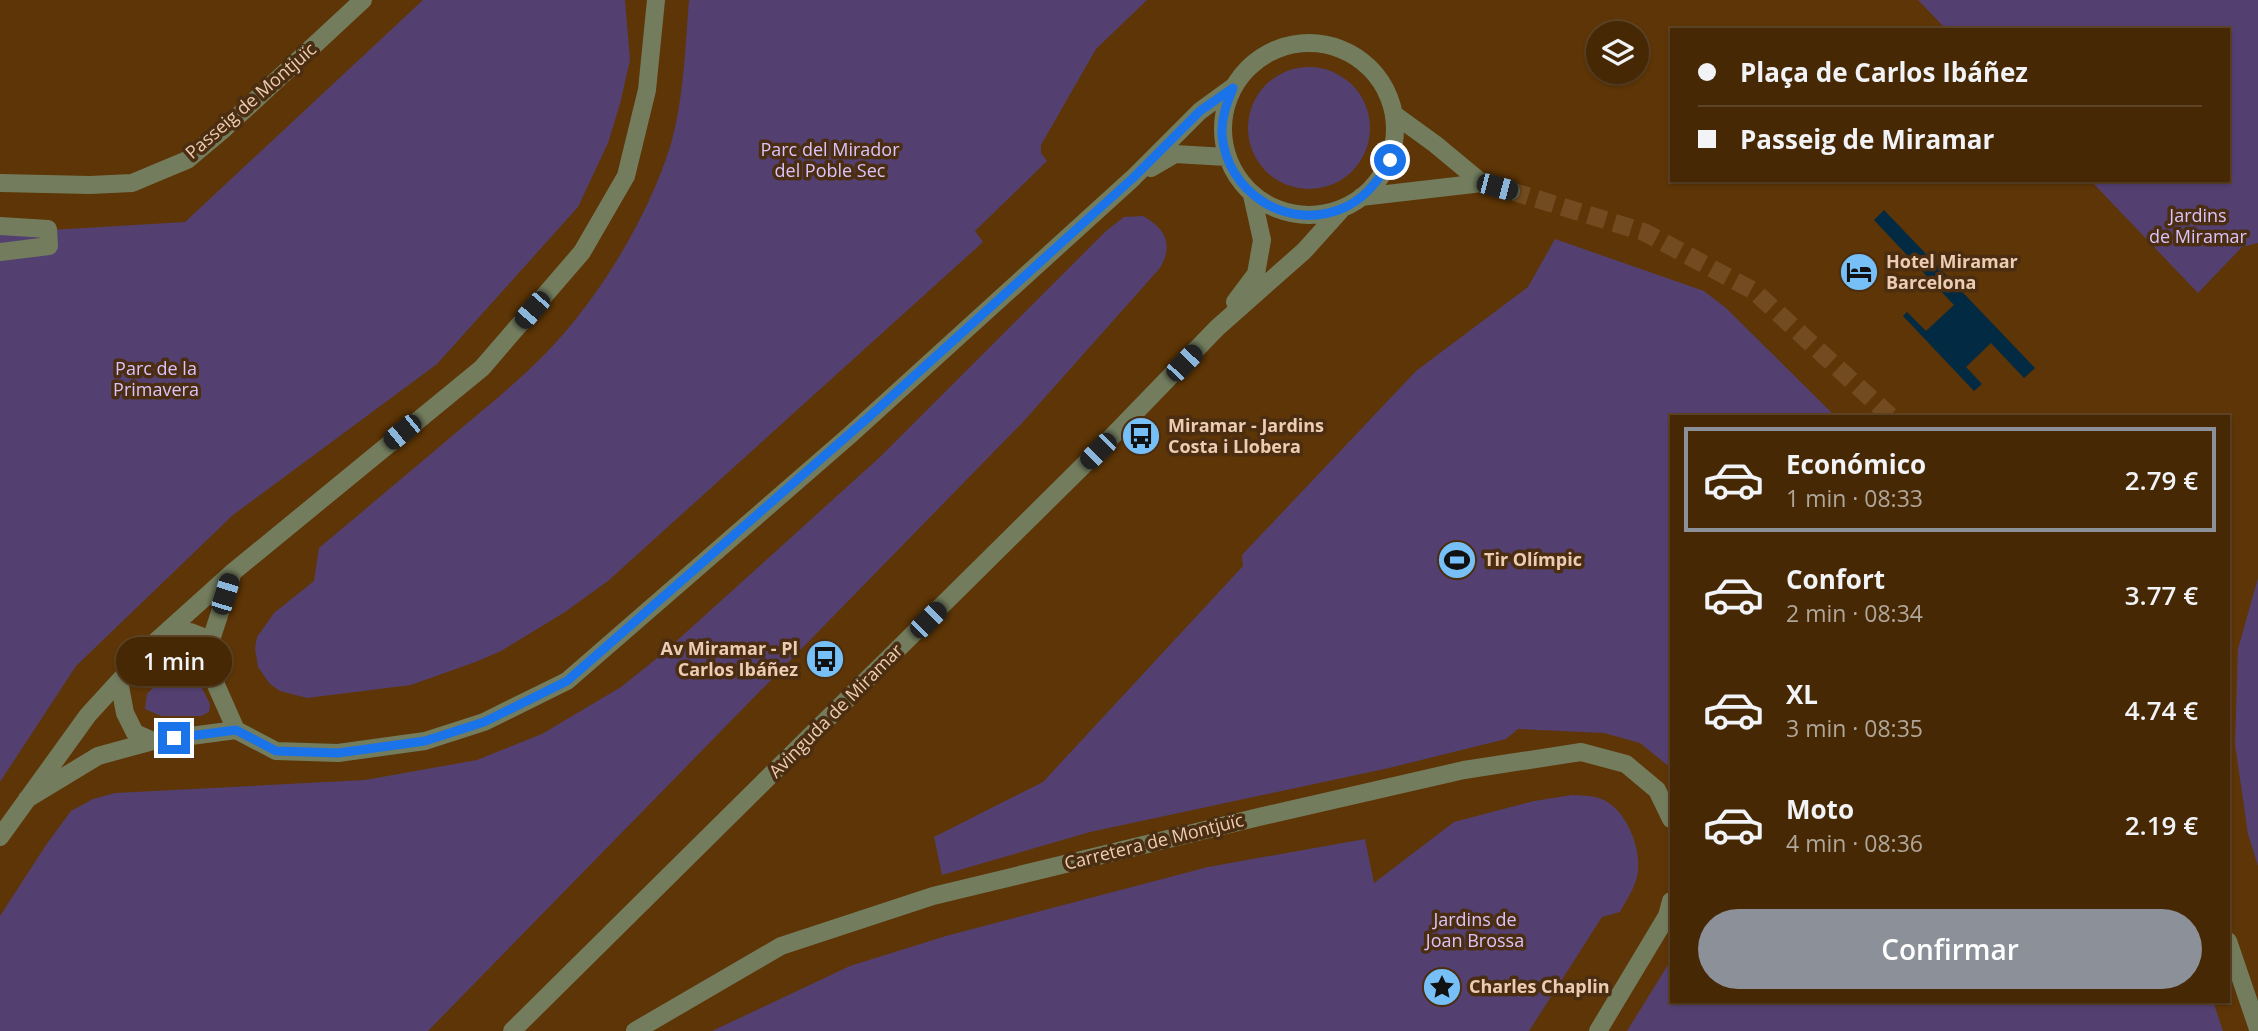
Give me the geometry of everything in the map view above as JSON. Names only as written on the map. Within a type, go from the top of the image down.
[{"type":"street","name":"Passeig de Montjuïc","points":[[0,183],[132,183],[187,160],[363,0]]},
{"type":"street","points":[[0,837],[88,715],[153,644],[233,572],[482,368],[582,252],[626,176],[647,90],[656,0]]},
{"type":"street","points":[[1320,43],[1346,51],[1369,67],[1386,89],[1395,115],[1395,138],[1390,160],[1379,181],[1362,197],[1341,210],[1295,215],[1272,208],[1252,195],[1237,178],[1226,157],[1222,133],[1224,110],[1233,88],[1248,67],[1269,52],[1293,44],[1320,43]]},
{"type":"street","points":[[27,799],[98,756],[153,741],[236,730],[276,751],[338,753],[425,741],[484,722],[567,681],[849,435],[1133,178],[1200,111],[1233,88]]},
{"type":"street","points":[[1395,115],[1482,183]]},
{"type":"street","points":[[1133,178],[1175,155],[1226,157]]},
{"type":"street","points":[[1362,197],[1482,183],[1511,191]]},
{"type":"street","name":"Avinguda de Miramar","points":[[1217,328],[1256,274],[1262,240],[1252,195]]},
{"type":"street","name":"Avinguda de Miramar","points":[[512,1031],[1098,451],[1217,328],[1304,251],[1341,210]]},
{"type":"street","points":[[0,226],[48,229],[49,246],[0,252]]},
{"type":"street","points":[[233,572],[211,640],[216,685],[236,730]]},
{"type":"street","points":[[153,644],[190,632],[211,640]]},
{"type":"street","points":[[119,681],[125,713],[135,733],[153,741]]},
{"type":"street","name":"Carretera de Montjuïc","points":[[635,1031],[781,946],[933,896],[1464,770],[1581,752],[1626,764],[1657,790],[1670,817]]},
{"type":"street","points":[[1598,1031],[1667,916],[1670,905]]},
{"type":"street","points":[[2230,947],[2258,1029]]},
{"type":"green space","name":"Parc de la Primavera","points":[[423,0],[625,0],[630,60],[608,143],[578,207],[437,364],[233,515],[76,666],[0,782],[0,233],[185,222]]},
{"type":"green space","name":"Parc del Mirador del Poble Sec","points":[[689,0],[1147,0],[1096,49],[1041,145],[1041,153],[1047,161],[975,231],[983,242],[608,581],[565,612],[501,651],[411,685],[307,698],[280,691],[270,684],[258,667],[255,648],[257,637],[274,613],[314,581],[319,548],[536,363],[585,307],[620,255],[661,174],[675,129]]},
{"type":"green space","name":"Jardins de Miramar","points":[[1918,0],[2258,0],[2258,243],[2242,247],[2198,293],[2092,182],[2230,182],[2230,28],[1945,28]]},
{"type":"green space","points":[[1309,67],[1332,72],[1352,85],[1365,105],[1370,128],[1365,151],[1352,171],[1332,184],[1309,189],[1286,184],[1266,171],[1253,151],[1248,128],[1253,105],[1266,85],[1286,72]]},
{"type":"green space","points":[[1143,216],[1157,226],[1165,237],[1166,251],[1160,268],[1023,422],[428,1031],[0,1031],[0,916],[71,811],[93,799],[115,793],[365,780],[477,760],[542,734],[621,687],[661,655],[880,457],[1106,231],[1124,217]]},
{"type":"green space","name":"Tir Olímpic","points":[[1555,239],[1704,291],[1726,308],[1834,415],[1670,415],[1670,767],[1640,743],[1604,733],[1518,729],[1506,739],[1389,768],[1090,832],[942,875],[934,837],[1043,782],[1243,566],[1242,555],[1416,371],[1528,287]]},
{"type":"green space","points":[[2258,578],[2258,866],[2248,834],[2235,744],[2238,649]]},
{"type":"green space","points":[[191,651],[198,661],[200,684],[210,704],[209,712],[201,716],[161,716],[145,709],[147,694],[167,673],[181,652]]},
{"type":"green space","name":"Jardins de Joan Brossa","points":[[1572,795],[1600,798],[1620,814],[1636,845],[1637,877],[1620,912],[1602,917],[1529,1031],[712,1031],[850,966],[946,936],[1208,867],[1365,839],[1374,883],[1454,822],[1534,801]]},
{"type":"green space","points":[[1670,962],[1670,1003],[2214,1003],[2223,1031],[1627,1031]]},
{"type":"water","points":[[1884,210],[2035,368],[2024,378],[1991,343],[1966,367],[1982,384],[1974,391],[1903,316],[1907,312],[1926,331],[1954,305],[1874,220]]},
{"type":"tunnel","points":[[1511,191],[1644,232],[1754,291],[1889,415]]},
{"type":"place","name":"Hotel Miramar Barcelona","points":[[1859,272]]},
{"type":"place","name":"Miramar - Jardins Costa i Llobera","points":[[1141,436]]},
{"type":"place","name":"Tir Olímpic","points":[[1457,560]]},
{"type":"place","name":"Av Miramar - Pl Carlos Ibáñez","points":[[825,659]]},
{"type":"place","name":"Charles Chaplin","points":[[1442,987]]},
{"type":"route","points":[[174,738],[236,730],[276,751],[338,753],[425,741],[484,722],[567,681],[870,416],[1133,178],[1200,111],[1233,88],[1224,110],[1222,133],[1226,157],[1237,178],[1252,195],[1272,208],[1295,215],[1341,210],[1362,197],[1379,181],[1390,160]]}]
